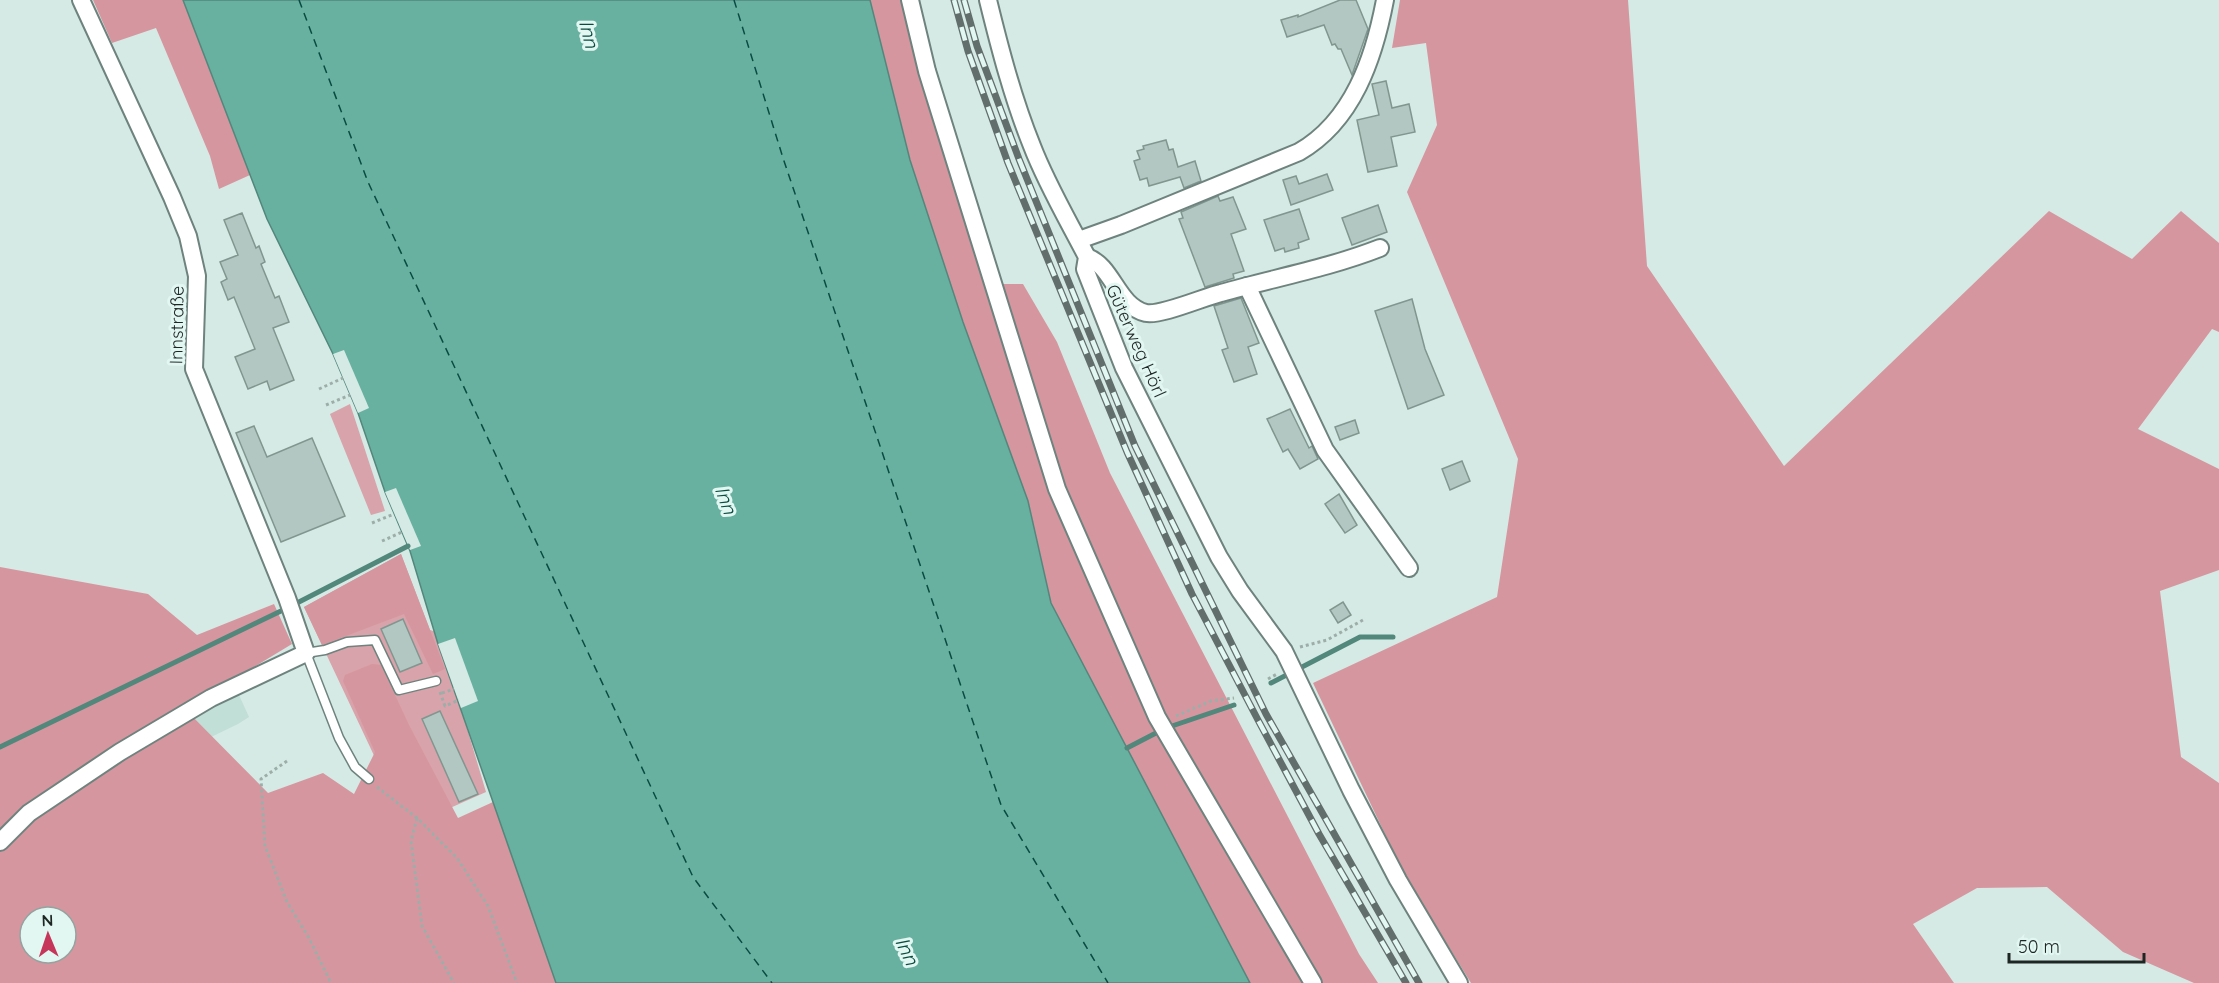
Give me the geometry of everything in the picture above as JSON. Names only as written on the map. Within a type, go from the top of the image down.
[{"type":"street","name":"Innstraße","points":[[81,0],[188,236],[197,276],[194,369],[306,653]]},
{"type":"street","points":[[910,0],[927,71],[1057,489],[1160,722],[1313,983]]},
{"type":"street","name":"Güterweg Hörl","points":[[988,0],[1004,63],[1031,144],[1053,195],[1088,257],[1085,269],[1124,368],[1219,557],[1240,591],[1284,651],[1299,677],[1351,790],[1398,879],[1459,983]]},
{"type":"street","points":[[1078,240],[1121,225],[1299,152],[1317,141],[1332,128],[1365,72],[1382,24],[1385,0]]},
{"type":"street","points":[[1088,257],[1098,261],[1124,297],[1137,309],[1147,313],[1159,312],[1380,248]]},
{"type":"street","points":[[1247,286],[1325,450],[1409,568]]},
{"type":"street","points":[[0,842],[29,813],[120,752],[211,698],[306,653]]},
{"type":"lane","points":[[369,779],[355,767],[339,738],[306,653],[325,650],[347,642],[375,640],[399,690],[436,681]]},
{"type":"path","points":[[319,389],[343,378]]},
{"type":"path","points":[[326,405],[350,395]]},
{"type":"path","points":[[372,523],[394,514]]},
{"type":"path","points":[[382,541],[402,532]]},
{"type":"path","points":[[1284,651],[1327,640],[1363,620]]},
{"type":"path","points":[[440,694],[454,689]]},
{"type":"path","points":[[1160,722],[1211,701],[1234,698]]},
{"type":"path","points":[[445,706],[459,700]]},
{"type":"path","points":[[288,761],[261,779],[265,846],[287,902],[309,938],[331,983]]},
{"type":"path","points":[[369,779],[417,818],[457,858],[488,906],[517,983]]},
{"type":"path","points":[[417,818],[411,841],[422,926],[454,983]]},
{"type":"shaded area","points":[[93,0],[183,0],[250,175],[219,189],[210,156],[156,28],[112,43]]},
{"type":"shaded area","points":[[870,0],[905,0],[989,284],[1023,284],[1057,342],[1110,473],[1359,954],[1378,983],[1250,983],[1051,603],[1028,501],[963,322],[910,160]]},
{"type":"shaded area","points":[[1400,0],[1628,0],[1647,266],[1784,466],[2049,211],[2132,259],[2181,211],[2219,243],[2219,332],[2212,329],[2138,429],[2219,469],[2219,570],[2160,591],[2181,757],[2219,783],[2219,983],[2194,983],[2123,952],[2047,887],[1977,888],[1913,924],[1954,983],[1471,983],[1405,876],[1313,683],[1497,597],[1518,459],[1407,192],[1437,125],[1426,43],[1392,48]]},
{"type":"shaded area","points":[[350,404],[385,511],[371,515],[330,414]]},
{"type":"shaded area","points":[[401,554],[430,630],[455,638],[461,708],[486,792],[432,816],[387,783],[304,607]]},
{"type":"shaded area","points":[[401,554],[445,669],[433,674],[404,614],[322,645],[304,607]]},
{"type":"shaded area","points":[[0,567],[148,594],[197,635],[274,604],[292,644],[185,709],[268,793],[323,773],[354,794],[375,752],[343,681],[345,675],[372,664],[381,665],[409,725],[458,818],[493,802],[556,983],[0,983]]},
{"type":"shaded area","points":[[239,695],[249,717],[238,724],[153,765],[139,746],[224,700]]},
{"type":"water","name":"Inn","points":[[183,0],[870,0],[910,160],[963,322],[1028,501],[1051,603],[1250,983],[556,983],[438,644],[410,551],[385,492],[358,413],[333,354],[267,219]]},
{"type":"pier","points":[[344,350],[369,408],[358,413],[333,354]]},
{"type":"pier","points":[[396,488],[421,546],[410,550],[385,492]]},
{"type":"pier","points":[[455,638],[478,701],[461,708],[438,644]]},
{"type":"building","points":[[1340,0],[1356,0],[1368,29],[1352,75],[1341,49],[1338,49],[1335,44],[1332,45],[1324,25],[1287,37],[1281,20],[1298,15],[1298,17]]},
{"type":"building","points":[[1386,81],[1392,108],[1409,104],[1415,132],[1391,137],[1397,166],[1368,172],[1357,120],[1379,115],[1372,84]]},
{"type":"building","points":[[1166,140],[1169,150],[1173,149],[1178,167],[1195,161],[1201,181],[1184,188],[1180,177],[1149,186],[1147,178],[1140,180],[1134,161],[1140,159],[1137,151],[1144,149],[1143,146]]},
{"type":"building","points":[[1327,174],[1333,190],[1291,205],[1283,180],[1296,176],[1299,184]]},
{"type":"building","points":[[1218,196],[1220,201],[1233,197],[1246,229],[1231,234],[1244,271],[1233,274],[1234,278],[1205,287],[1179,219],[1183,218],[1181,212]]},
{"type":"building","points":[[1378,205],[1387,232],[1352,245],[1342,218]]},
{"type":"building","points":[[1299,209],[1309,239],[1298,243],[1299,248],[1285,252],[1284,248],[1275,251],[1264,220]]},
{"type":"building","points":[[242,213],[256,248],[259,246],[265,262],[261,264],[275,298],[279,296],[289,322],[273,328],[294,380],[270,390],[267,381],[248,389],[235,357],[255,349],[234,297],[228,300],[221,282],[227,279],[220,262],[238,255],[224,220]]},
{"type":"building","points":[[1241,298],[1259,343],[1248,347],[1257,374],[1234,382],[1222,350],[1228,348],[1214,306]]},
{"type":"building","points":[[1412,299],[1425,349],[1444,395],[1408,409],[1375,311]]},
{"type":"building","points":[[1290,409],[1309,448],[1312,446],[1318,459],[1300,469],[1288,449],[1283,452],[1267,419]]},
{"type":"building","points":[[1355,420],[1359,433],[1340,440],[1335,427]]},
{"type":"building","points":[[254,426],[267,457],[312,438],[345,516],[281,542],[236,433]]},
{"type":"building","points":[[1462,461],[1470,481],[1450,490],[1442,469]]},
{"type":"building","points":[[1339,494],[1357,525],[1345,533],[1325,504]]},
{"type":"building","points":[[1343,602],[1351,615],[1338,623],[1330,610]]},
{"type":"building","points":[[403,619],[422,663],[400,672],[381,629]]},
{"type":"building","points":[[440,711],[478,794],[459,802],[422,719]]},
{"type":"waterway","points":[[297,603],[408,546]]},
{"type":"waterway","points":[[0,747],[283,610]]},
{"type":"waterway","points":[[1271,683],[1360,637],[1393,637]]},
{"type":"waterway","points":[[1172,726],[1234,705]]},
{"type":"waterway","points":[[1127,748],[1156,733]]},
{"type":"ferry route","points":[[299,0],[368,182],[693,877],[772,983]]},
{"type":"ferry route","points":[[734,0],[783,158],[1001,805],[1108,983]]},
{"type":"railway","points":[[954,0],[968,51],[1008,163],[1127,452],[1192,594],[1319,834],[1406,983]]},
{"type":"railway","points":[[964,0],[977,46],[1019,159],[1135,446],[1266,714],[1419,983]]}]
